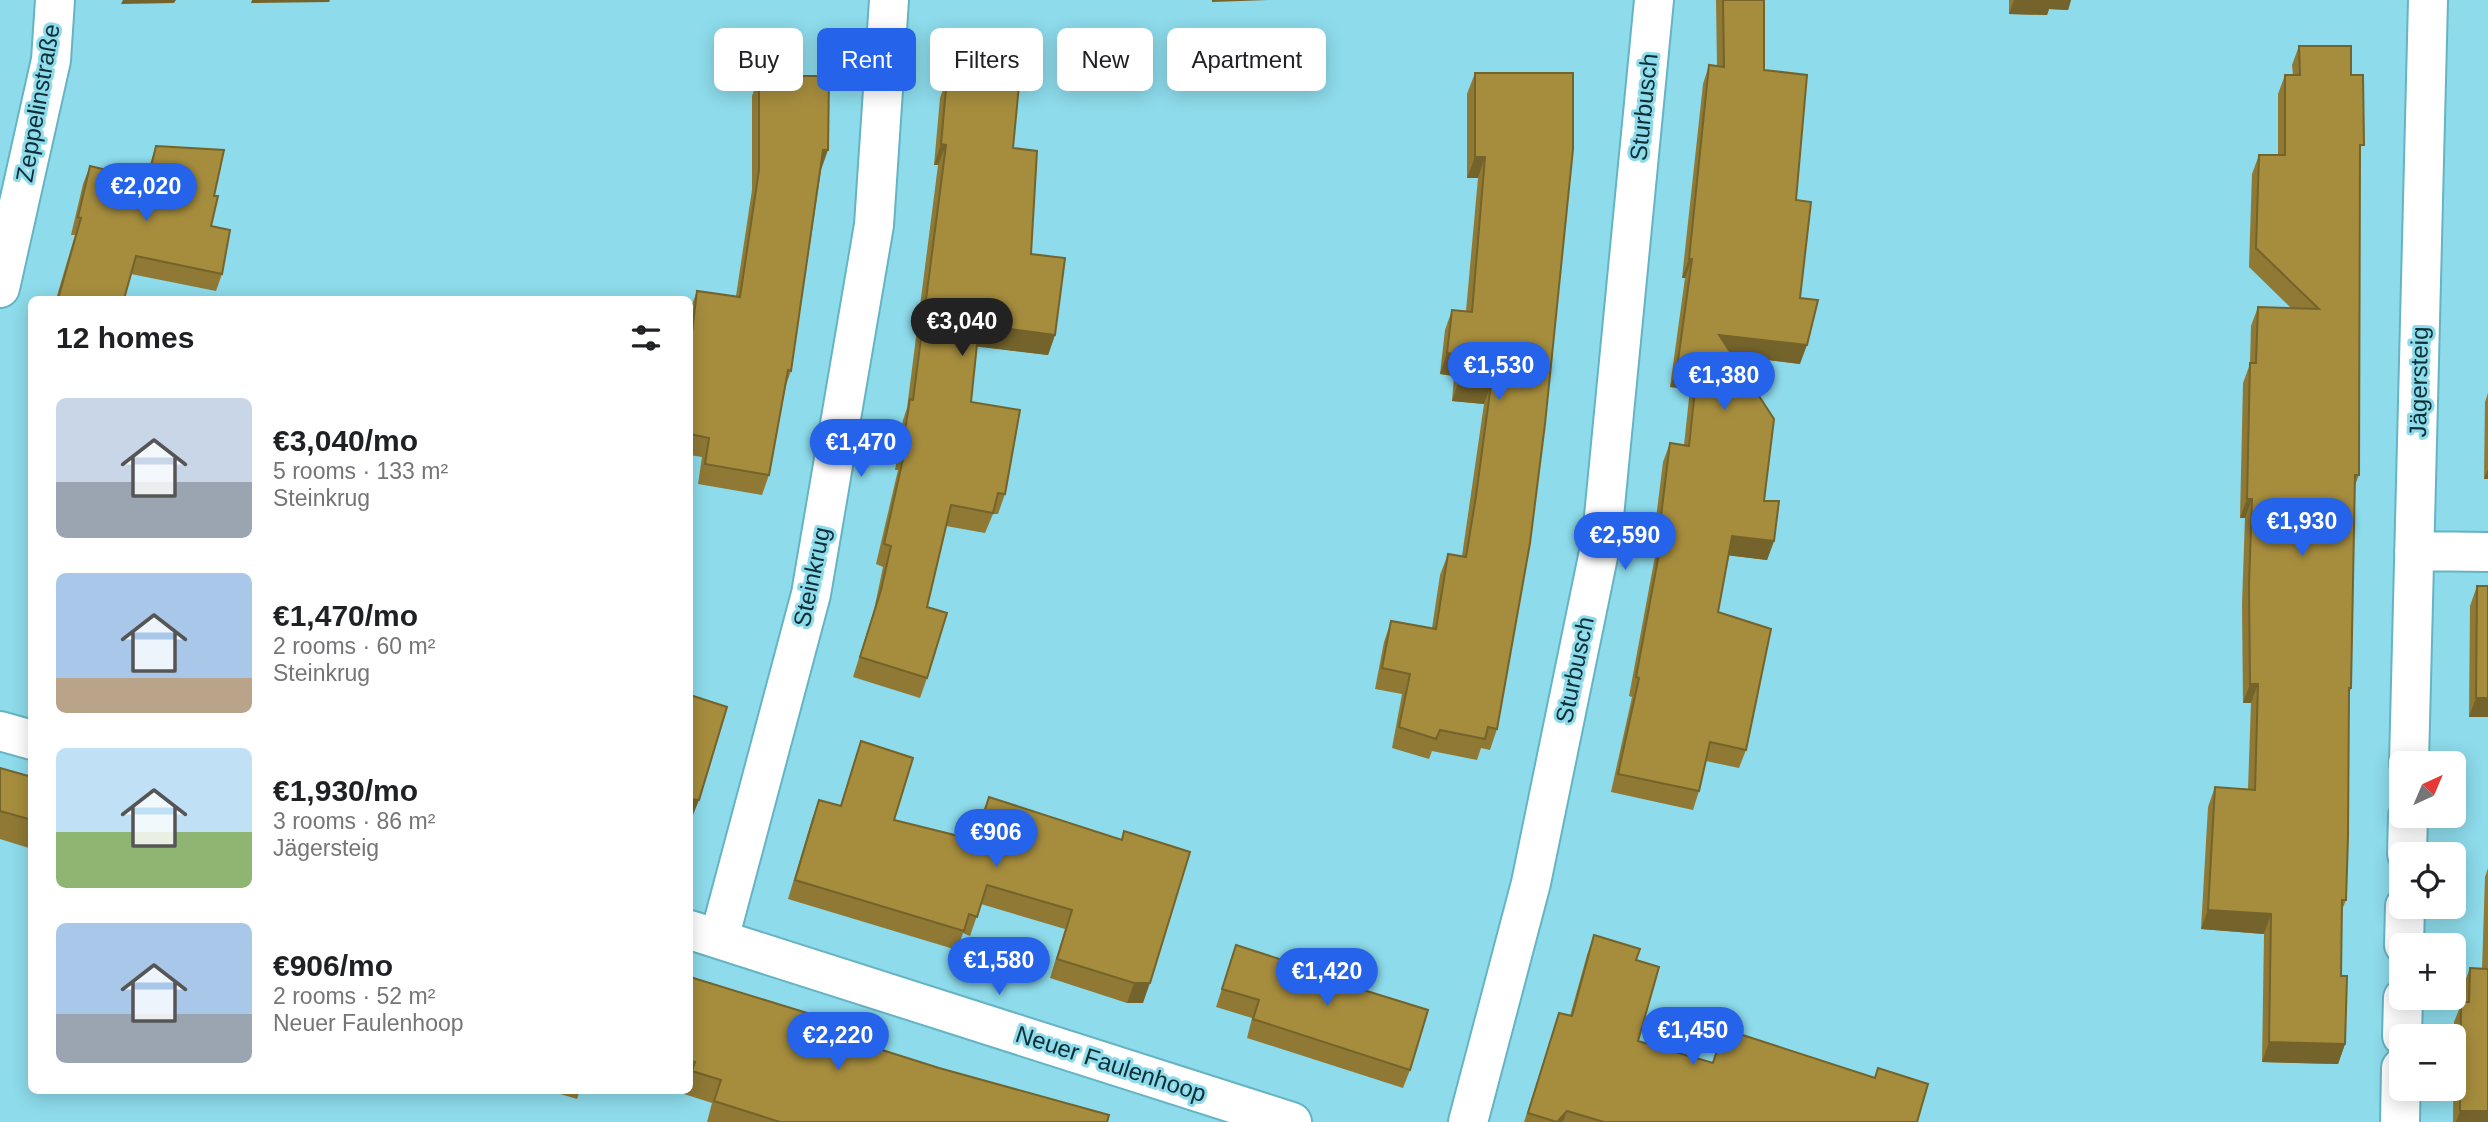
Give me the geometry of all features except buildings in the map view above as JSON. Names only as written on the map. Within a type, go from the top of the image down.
[{"type":"street","name":"Zeppelinstraße","points":[[0,288],[51,60],[55,0]]},
{"type":"street","name":"Steinkrug","points":[[704,935],[811,594],[874,225],[889,0]]},
{"type":"street","name":"Sturbusch","points":[[1468,1122],[1531,883],[1602,537],[1654,0]]},
{"type":"street","name":"Jägersteig","points":[[2409,751],[2428,0]]},
{"type":"street","points":[[2414,551],[2488,552]]},
{"type":"street","points":[[0,731],[28,739]]},
{"type":"street","name":"Neuer Faulenhoop","points":[[704,935],[1292,1122]]},
{"type":"street","points":[[2400,1101],[2400,1122]]}]
